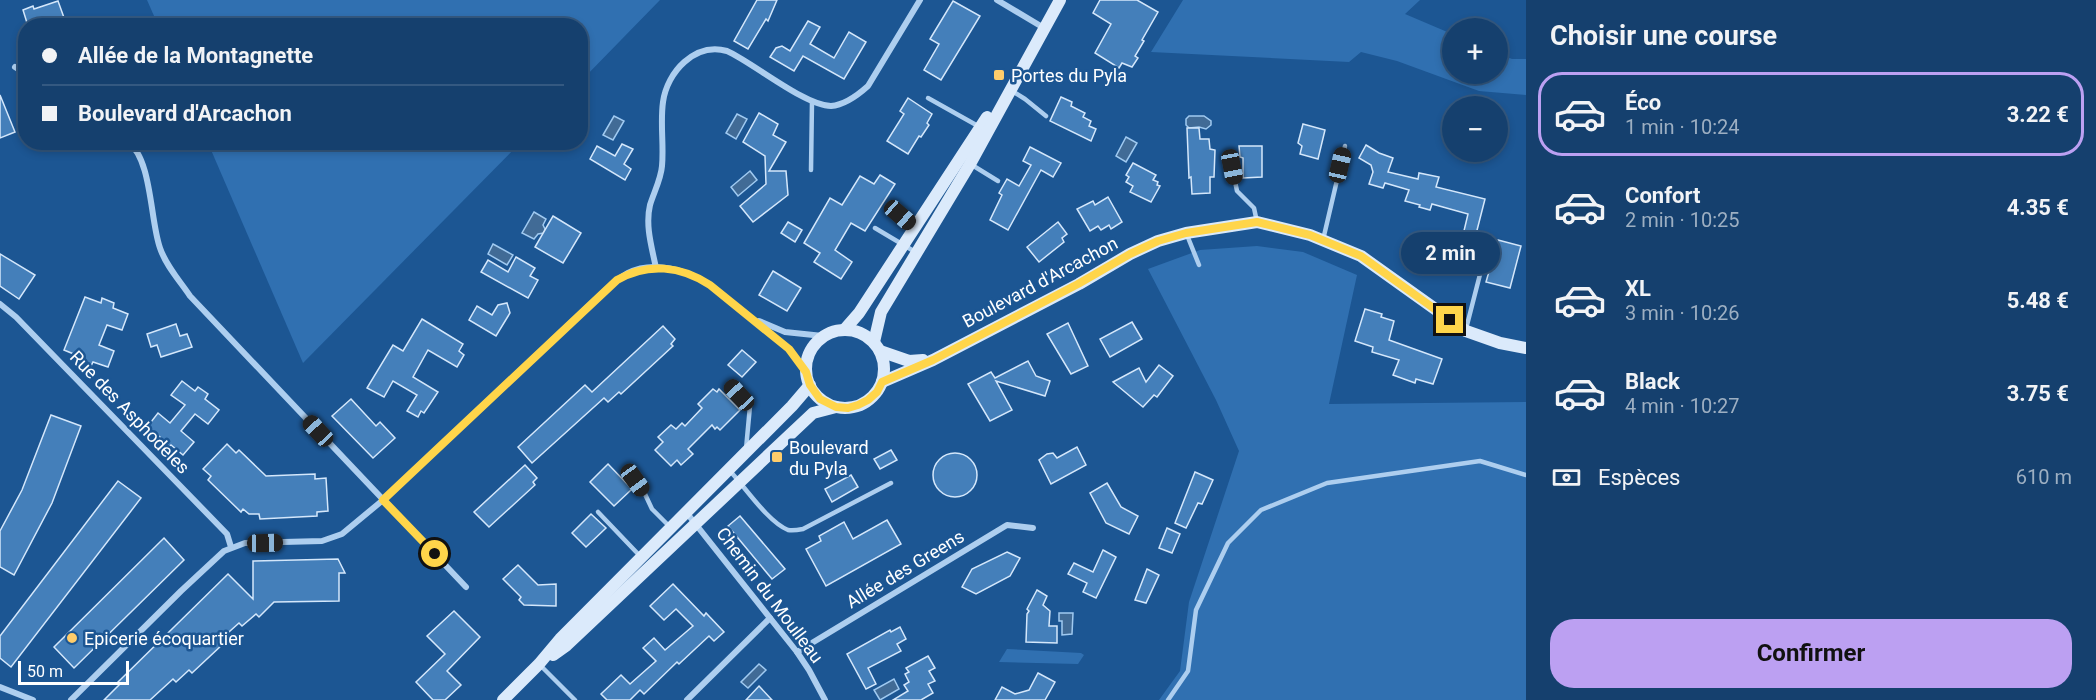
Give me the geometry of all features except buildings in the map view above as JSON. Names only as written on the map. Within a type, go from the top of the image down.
[{"type":"main road","points":[[845,329],[857,317],[903,245],[965,161],[1010,90],[1060,0]]},
{"type":"main road","points":[[539,664],[567,645],[813,414],[836,407],[848,408],[858,405],[877,392],[884,372],[877,346],[881,312],[917,253],[980,127],[1037,40]]},
{"type":"main road","name":"Boulevard d'Arcachon","points":[[882,382],[933,360],[1158,241],[1186,233],[1257,222],[1310,235],[1361,256],[1466,331],[1500,343],[1526,348]]},
{"type":"main road","points":[[836,407],[820,399],[810,385],[806,372],[808,358],[814,345],[823,336],[845,329],[862,333],[877,346]]},
{"type":"main road","name":"Boulevard d'Arcachon","points":[[877,346],[909,361],[933,360]]},
{"type":"main road","points":[[503,700],[810,385]]},
{"type":"street","points":[[656,268],[648,222],[663,165],[663,101],[669,84],[685,62],[701,51],[719,49],[726,51],[812,101],[831,106],[848,100],[862,91],[875,76],[920,0]]},
{"type":"street","points":[[998,0],[1044,28]]},
{"type":"street","points":[[135,150],[145,169],[160,249],[190,296],[466,587]]},
{"type":"street","points":[[71,700],[210,562],[231,547],[244,543],[322,542],[342,534],[383,500],[617,280],[631,272],[656,268],[683,271],[696,276],[789,349],[806,372]]},
{"type":"street","name":"Rue des Asphodeles","points":[[0,304],[16,317],[226,534],[231,547]]},
{"type":"street","points":[[750,317],[785,332],[823,336]]},
{"type":"street","name":"Chemin du Moulleau","points":[[686,512],[797,652],[810,670],[825,700]]},
{"type":"street","name":"Allée des Greens","points":[[797,652],[1007,525],[1033,528]]},
{"type":"street","points":[[687,700],[770,618]]},
{"type":"street","points":[[0,687],[33,700]]},
{"type":"lane","points":[[1010,90],[1046,116]]},
{"type":"lane","points":[[928,98],[980,127]]},
{"type":"lane","points":[[812,101],[812,170]]},
{"type":"lane","points":[[1323,240],[1345,146]]},
{"type":"lane","points":[[965,161],[998,181]]},
{"type":"lane","points":[[1232,167],[1237,191],[1254,208],[1257,222]]},
{"type":"lane","points":[[889,206],[915,228]]},
{"type":"lane","points":[[875,228],[917,253]]},
{"type":"lane","points":[[1186,233],[1199,265]]},
{"type":"lane","points":[[1466,331],[1486,251]]},
{"type":"lane","points":[[729,385],[750,406],[746,453]]},
{"type":"lane","points":[[1168,700],[1188,671],[1196,610],[1228,543],[1261,510],[1327,483],[1480,460],[1526,475]]},
{"type":"lane","points":[[626,468],[644,492],[652,508],[671,527]]},
{"type":"lane","points":[[729,470],[775,521],[788,530],[795,531],[891,483]]},
{"type":"lane","points":[[598,512],[641,557]]},
{"type":"lane","points":[[539,664],[575,700]]},
{"type":"shaded area","points":[[147,0],[660,0],[588,74],[588,18],[155,18]]},
{"type":"shaded area","points":[[1183,0],[1420,0],[1405,14],[1442,30],[1442,77],[1397,61],[1361,52],[1349,62],[1151,52]]},
{"type":"shaded area","points":[[1508,57],[1526,59],[1526,95],[1479,91],[1460,84],[1508,84]]},
{"type":"shaded area","points":[[737,114],[747,119],[736,139],[726,133]]},
{"type":"shaded area","points":[[614,116],[624,121],[613,140],[603,135]]},
{"type":"shaded area","points":[[1189,116],[1204,116],[1211,121],[1211,125],[1206,129],[1189,128],[1186,125],[1186,119]]},
{"type":"shaded area","points":[[1126,137],[1137,143],[1126,162],[1116,156]]},
{"type":"shaded area","points":[[211,150],[513,150],[303,363]]},
{"type":"shaded area","points":[[750,171],[757,180],[738,196],[731,187]]},
{"type":"shaded area","points":[[534,212],[546,219],[543,225],[544,233],[538,234],[534,239],[522,233]]},
{"type":"shaded area","points":[[493,244],[513,255],[507,265],[488,254]]},
{"type":"shaded area","points":[[1257,246],[1303,252],[1357,275],[1329,404],[1526,402],[1526,700],[1159,700],[1180,671],[1189,602],[1239,451],[1216,400],[1148,269],[1200,250]]},
{"type":"shaded area","points":[[1059,613],[1073,613],[1072,634],[1062,635],[1062,621],[1059,621]]},
{"type":"shaded area","points":[[1007,649],[1084,655],[1078,664],[999,662]]},
{"type":"shaded area","points":[[759,664],[766,670],[748,688],[741,682]]},
{"type":"shaded area","points":[[894,679],[899,689],[880,700],[874,690]]},
{"type":"place","name":"Portes du Pyla","points":[[999,75]]},
{"type":"place","name":"Boulevard du Pyla","points":[[777,457]]},
{"type":"place","name":"Epicerie écoquartier","points":[[72,638]]},
{"type":"route","points":[[435,554],[383,500],[391,490],[617,280],[631,272],[643,269],[670,268],[683,271],[710,285],[789,349],[806,372],[810,385],[820,399],[836,407],[848,408],[868,400],[877,392],[882,382],[933,360],[1158,241],[1186,233],[1257,222],[1310,235],[1361,256],[1450,320]]}]
